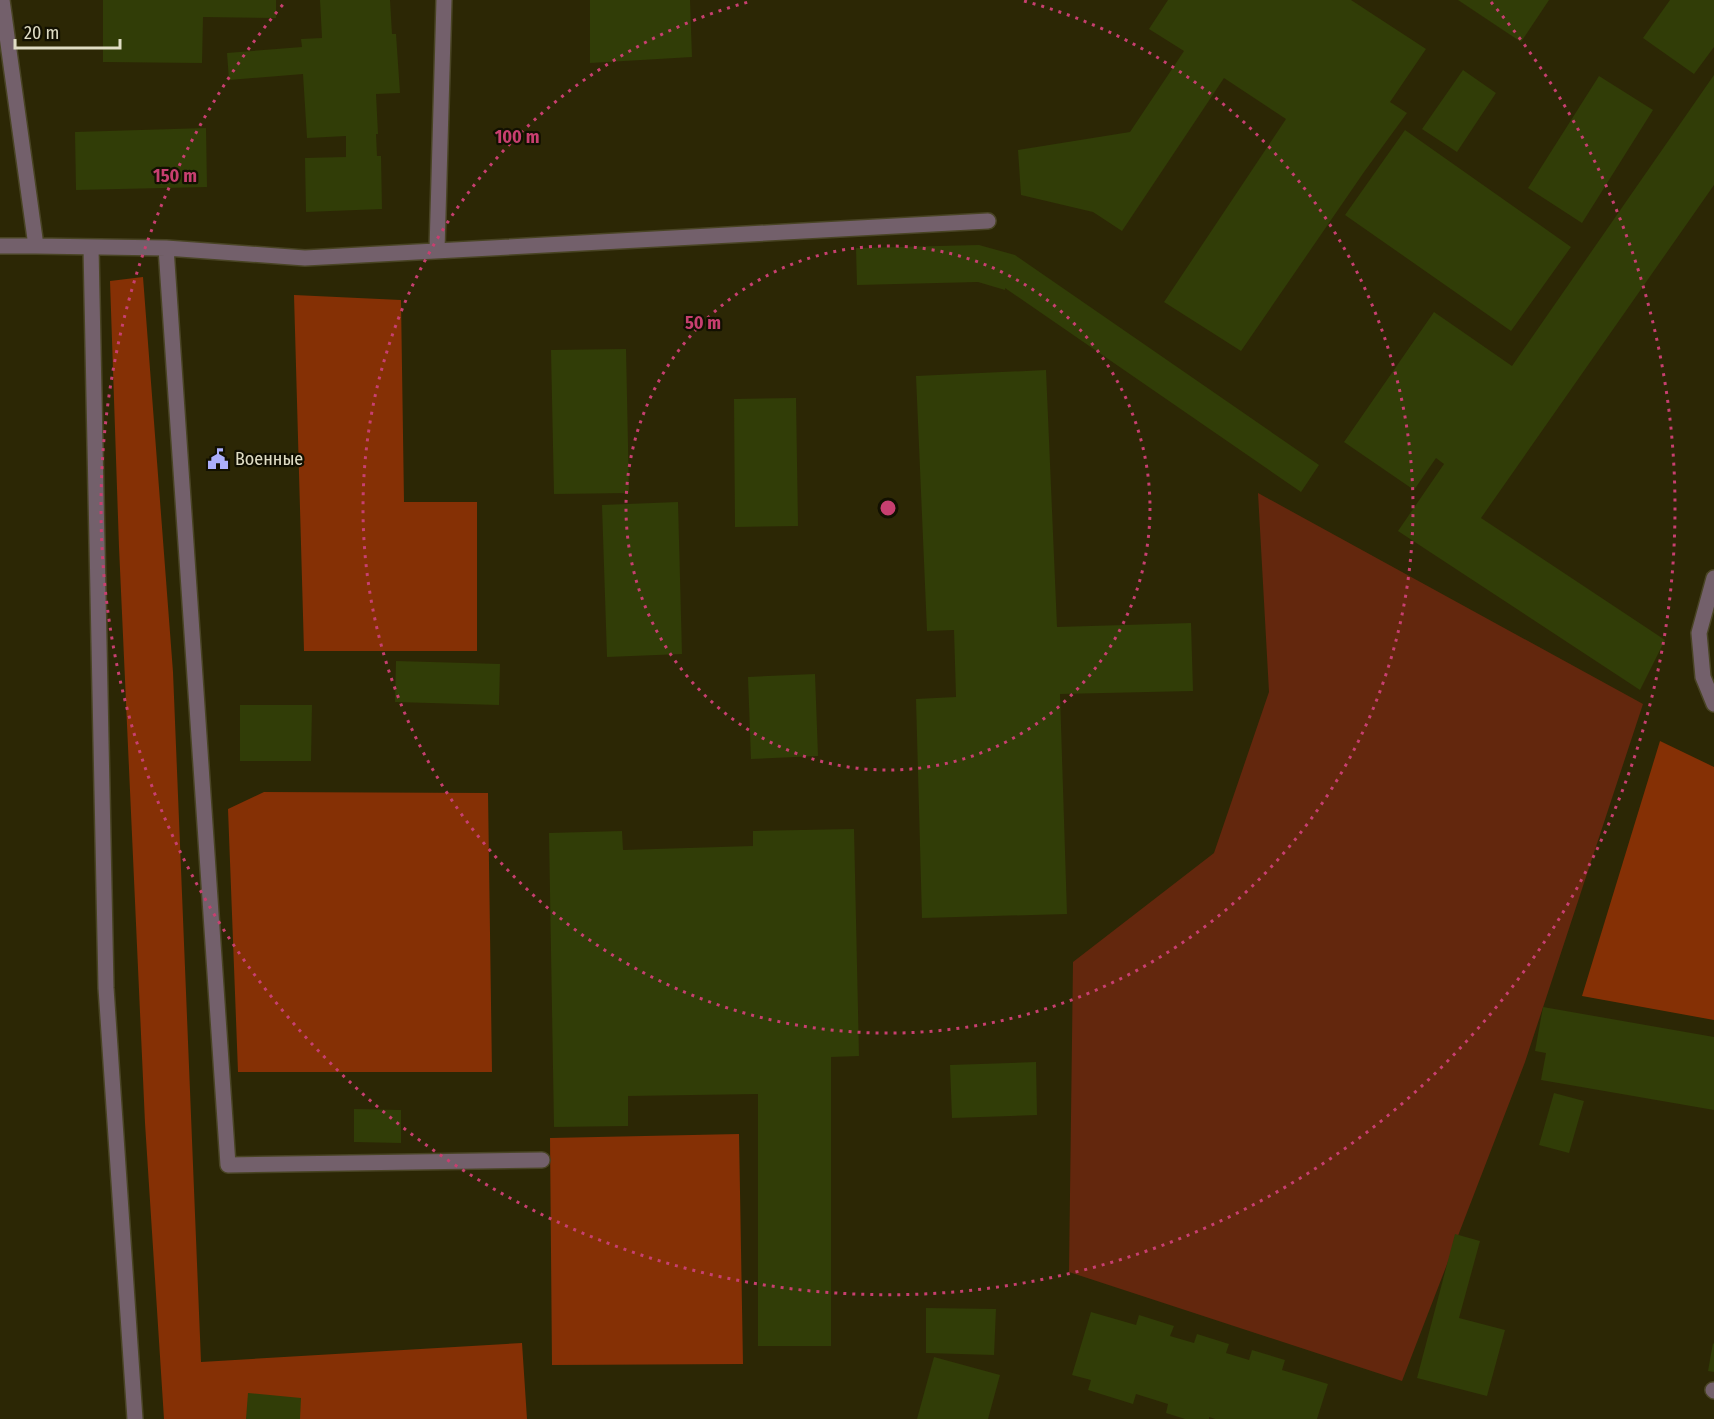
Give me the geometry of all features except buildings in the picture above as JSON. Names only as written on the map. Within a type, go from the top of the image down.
[{"type":"street","points":[[2,0],[36,246]]},
{"type":"street","points":[[437,250],[444,0]]},
{"type":"street","points":[[0,246],[166,248],[305,258],[988,220]]},
{"type":"street","points":[[91,247],[106,988],[135,1419]]},
{"type":"street","points":[[166,248],[228,1165],[542,1160]]},
{"type":"street","points":[[1714,578],[1699,633],[1703,677],[1714,704]]},
{"type":"shaded area","points":[[143,277],[173,672],[201,1362],[522,1343],[527,1419],[164,1419],[145,1123],[119,547],[110,281]]},
{"type":"shaded area","points":[[294,295],[401,300],[404,502],[477,502],[477,651],[304,651]]},
{"type":"shaded area","points":[[1258,493],[1643,704],[1525,1062],[1402,1381],[1069,1272],[1073,962],[1214,853],[1269,692]]},
{"type":"shaded area","points":[[1660,741],[1714,767],[1714,1020],[1582,996]]},
{"type":"shaded area","points":[[264,792],[488,793],[492,1072],[238,1072],[228,809]]},
{"type":"shaded area","points":[[739,1134],[743,1364],[552,1365],[550,1138]]},
{"type":"place","name":"Военные","points":[[218,459]]}]
